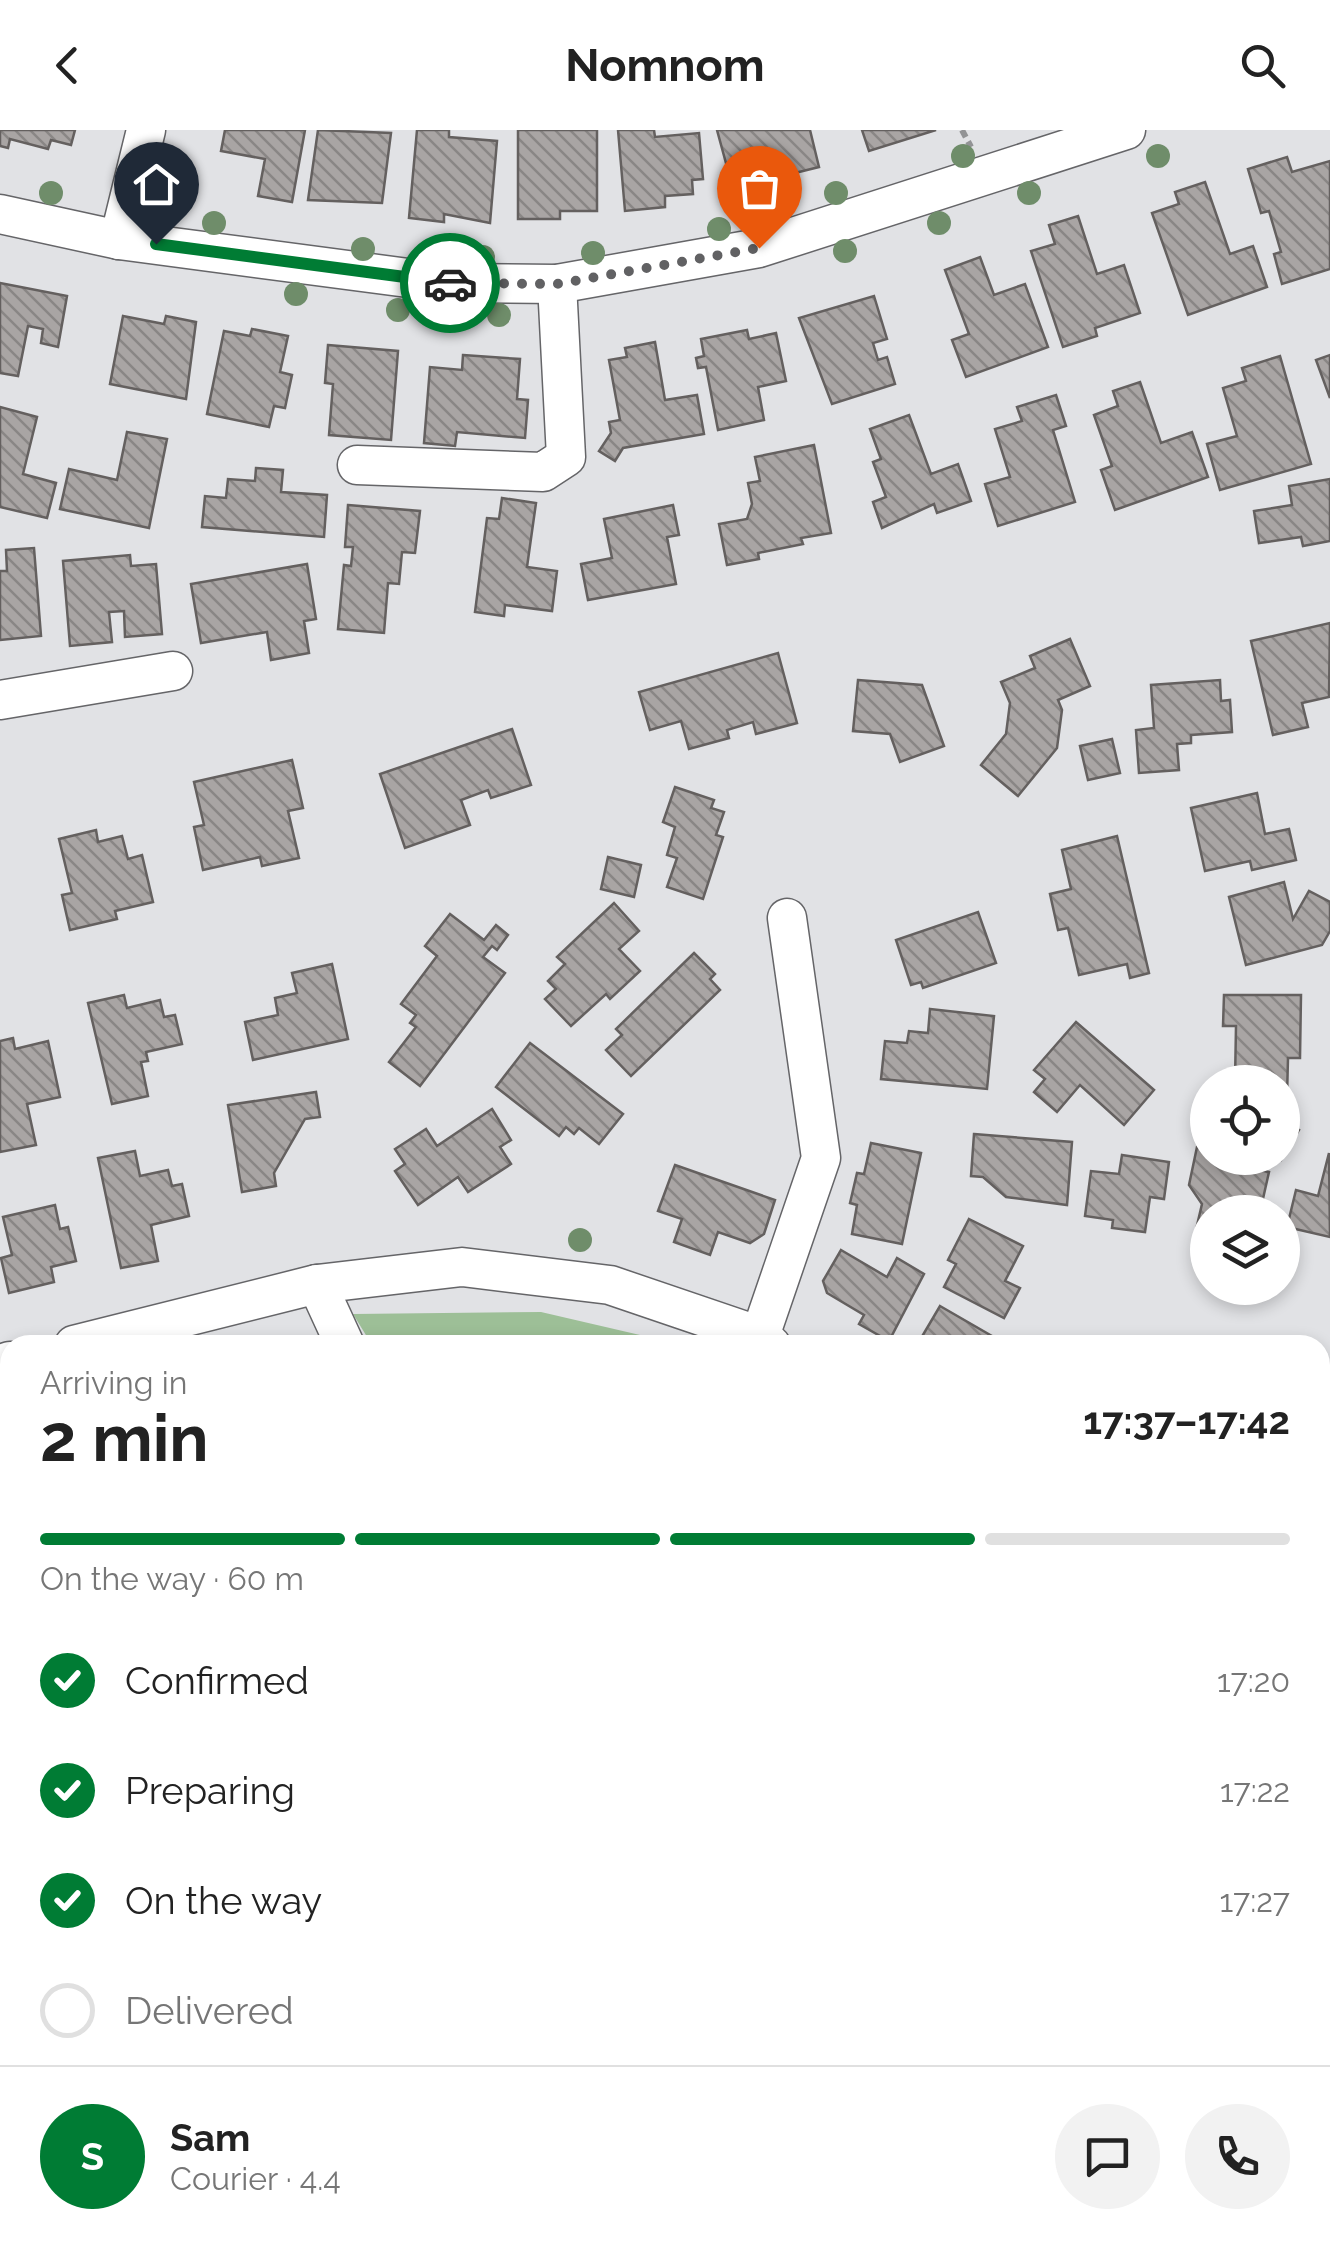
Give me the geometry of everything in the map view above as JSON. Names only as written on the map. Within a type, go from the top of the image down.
[{"type":"street","points":[[119,240],[146,130]]},
{"type":"street","points":[[0,214],[119,240],[446,283],[557,284],[759,248],[1126,130]]},
{"type":"street","points":[[357,465],[544,472],[566,458],[557,284]]},
{"type":"street","points":[[0,700],[173,671]]},
{"type":"street","points":[[768,1335],[821,1158],[787,918]]},
{"type":"street","points":[[114,1335],[317,1284],[462,1266],[610,1285],[752,1335]]},
{"type":"street","points":[[317,1284],[340,1335]]},
{"type":"green space","points":[[541,1312],[640,1335],[366,1335],[353,1314]]},
{"type":"building","points":[[0,130],[75,130],[71,145],[51,140],[48,149],[10,139],[8,148],[0,146]]},
{"type":"building","points":[[225,130],[305,130],[292,202],[258,196],[265,159],[221,151]]},
{"type":"building","points":[[318,130],[391,133],[382,203],[308,200]]},
{"type":"building","points":[[417,130],[449,130],[449,137],[497,141],[490,223],[444,214],[444,222],[409,218]]},
{"type":"building","points":[[518,130],[597,130],[597,211],[560,211],[560,219],[518,219]]},
{"type":"building","points":[[618,130],[654,130],[655,137],[699,133],[703,179],[692,180],[693,194],[665,196],[665,207],[625,211]]},
{"type":"building","points":[[717,130],[810,130],[819,167],[795,173],[793,166],[771,172],[773,179],[733,189]]},
{"type":"building","points":[[862,130],[936,130],[869,151]]},
{"type":"building","points":[[1287,157],[1292,172],[1330,161],[1330,269],[1282,284],[1274,254],[1281,252],[1269,211],[1261,213],[1248,169]]},
{"type":"building","points":[[1205,182],[1230,254],[1253,246],[1267,287],[1188,315],[1152,213],[1179,204],[1175,192]]},
{"type":"building","points":[[1078,216],[1097,274],[1124,265],[1140,313],[1095,328],[1097,336],[1063,347],[1031,251],[1055,244],[1049,225]]},
{"type":"building","points":[[980,257],[994,295],[1025,284],[1048,347],[966,377],[952,340],[969,334],[945,270]]},
{"type":"building","points":[[0,283],[67,296],[58,347],[41,343],[43,329],[28,326],[18,376],[0,373]]},
{"type":"building","points":[[874,296],[887,339],[873,343],[878,360],[887,357],[895,384],[832,404],[799,318]]},
{"type":"building","points":[[123,316],[164,324],[166,316],[196,322],[186,399],[110,384]]},
{"type":"building","points":[[252,329],[288,336],[280,372],[292,375],[285,408],[274,406],[269,427],[207,414],[224,331],[250,336]]},
{"type":"building","points":[[747,330],[749,339],[776,333],[786,381],[758,387],[764,420],[718,430],[706,367],[698,368],[696,358],[704,356],[701,339]]},
{"type":"building","points":[[655,342],[665,400],[697,395],[704,434],[623,448],[615,461],[599,451],[611,433],[609,422],[620,420],[609,360],[627,357],[625,348]]},
{"type":"building","points":[[328,345],[398,351],[391,440],[329,435],[333,384],[325,383]]},
{"type":"building","points":[[463,355],[520,359],[517,399],[528,400],[525,438],[457,432],[455,446],[424,443],[430,367],[462,370]]},
{"type":"building","points":[[1330,355],[1330,398],[1316,360]]},
{"type":"building","points":[[1280,356],[1311,464],[1220,490],[1207,444],[1237,436],[1223,388],[1246,381],[1242,368]]},
{"type":"building","points":[[1140,382],[1161,443],[1192,432],[1208,477],[1115,510],[1101,470],[1112,466],[1094,415],[1118,406],[1113,391]]},
{"type":"building","points":[[1056,395],[1066,426],[1053,430],[1075,502],[998,526],[985,484],[1010,477],[995,429],[1022,421],[1017,407]]},
{"type":"building","points":[[0,407],[37,417],[23,474],[56,483],[47,518],[0,507]]},
{"type":"building","points":[[909,415],[931,474],[958,464],[971,501],[937,513],[934,504],[882,528],[873,502],[886,497],[873,462],[881,459],[870,429]]},
{"type":"building","points":[[127,432],[167,439],[149,528],[60,509],[69,469],[117,480]]},
{"type":"building","points":[[814,445],[831,533],[801,538],[803,544],[758,553],[759,559],[727,565],[719,524],[747,519],[752,504],[748,483],[760,481],[755,457]]},
{"type":"building","points":[[256,468],[283,470],[281,492],[327,495],[324,537],[202,527],[205,496],[226,498],[228,479],[255,481]]},
{"type":"building","points":[[1330,479],[1330,541],[1303,546],[1301,537],[1259,543],[1254,511],[1292,505],[1289,486]]},
{"type":"building","points":[[502,498],[536,503],[527,567],[557,571],[552,611],[505,605],[504,616],[475,612],[487,518],[499,519]]},
{"type":"building","points":[[348,505],[420,511],[415,553],[402,552],[399,584],[388,583],[384,633],[338,629],[344,565],[351,566],[353,547],[345,547]]},
{"type":"building","points":[[673,505],[679,535],[667,537],[676,584],[588,600],[581,564],[612,558],[604,519]]},
{"type":"building","points":[[34,548],[41,636],[0,640],[0,571],[7,571],[6,550]]},
{"type":"building","points":[[130,555],[131,566],[156,564],[162,634],[125,637],[124,611],[109,612],[112,642],[70,646],[63,561]]},
{"type":"building","points":[[307,564],[316,619],[304,621],[309,653],[271,660],[267,632],[201,643],[191,584]]},
{"type":"building","points":[[1330,623],[1329,697],[1302,703],[1308,727],[1273,735],[1251,641]]},
{"type":"building","points":[[1070,639],[1090,686],[1058,700],[1062,710],[1057,748],[1018,796],[981,765],[1006,734],[1010,703],[1001,682],[1035,668],[1030,656]]},
{"type":"building","points":[[778,653],[797,723],[756,734],[753,722],[727,730],[729,738],[689,749],[681,721],[650,730],[639,692]]},
{"type":"building","points":[[858,680],[922,685],[944,746],[900,762],[890,734],[853,731]]},
{"type":"building","points":[[1220,680],[1221,701],[1230,700],[1232,732],[1191,735],[1191,743],[1177,744],[1179,770],[1139,773],[1136,730],[1154,728],[1151,685]]},
{"type":"building","points":[[512,729],[531,785],[491,798],[488,790],[461,800],[470,825],[405,848],[380,774]]},
{"type":"building","points":[[1112,739],[1120,773],[1088,780],[1080,746]]},
{"type":"building","points":[[292,760],[303,808],[288,811],[299,858],[262,866],[260,857],[203,870],[194,827],[204,825],[194,782]]},
{"type":"building","points":[[675,787],[714,800],[711,808],[724,812],[716,835],[723,837],[703,899],[667,887],[677,858],[667,855],[675,827],[663,822]]},
{"type":"building","points":[[1257,793],[1265,834],[1289,829],[1296,860],[1252,870],[1250,861],[1205,871],[1191,808]]},
{"type":"building","points":[[96,830],[98,842],[122,836],[128,859],[142,855],[153,902],[115,911],[117,919],[70,930],[62,895],[72,893],[59,839]]},
{"type":"building","points":[[1117,836],[1149,973],[1130,978],[1127,964],[1079,975],[1068,928],[1058,930],[1050,894],[1071,889],[1062,850]]},
{"type":"building","points":[[608,857],[641,865],[634,897],[601,889]]},
{"type":"building","points":[[1284,882],[1293,919],[1309,891],[1330,902],[1330,931],[1322,945],[1246,965],[1229,897]]},
{"type":"building","points":[[614,903],[639,931],[619,949],[640,971],[610,999],[606,994],[571,1026],[545,999],[556,989],[548,981],[565,964],[557,957]]},
{"type":"building","points":[[978,912],[996,963],[923,988],[921,982],[911,985],[896,940]]},
{"type":"building","points":[[450,914],[484,940],[496,925],[508,935],[497,950],[492,946],[483,957],[505,973],[420,1086],[389,1062],[416,1027],[410,1023],[416,1015],[401,1004],[437,956],[425,946]]},
{"type":"building","points":[[694,953],[715,974],[710,979],[720,990],[631,1076],[606,1050],[622,1035],[616,1029]]},
{"type":"building","points":[[332,964],[348,1039],[253,1060],[245,1022],[278,1015],[275,998],[297,993],[292,973]]},
{"type":"building","points":[[124,995],[127,1008],[160,1000],[164,1017],[175,1015],[182,1044],[146,1052],[148,1061],[141,1062],[148,1096],[112,1104],[88,1003]]},
{"type":"building","points":[[1224,995],[1301,995],[1300,1058],[1288,1058],[1288,1065],[1235,1065],[1236,1026],[1223,1026]]},
{"type":"building","points":[[930,1009],[994,1016],[987,1089],[881,1079],[885,1041],[907,1043],[909,1031],[928,1033]]},
{"type":"building","points":[[1076,1022],[1154,1090],[1124,1125],[1080,1085],[1057,1112],[1034,1092],[1045,1079],[1034,1070]]},
{"type":"building","points":[[13,1038],[15,1049],[48,1041],[60,1097],[27,1104],[36,1145],[0,1152],[0,1041]]},
{"type":"building","points":[[530,1043],[623,1114],[599,1144],[579,1128],[574,1134],[566,1127],[559,1136],[496,1087]]},
{"type":"building","points":[[316,1092],[320,1117],[305,1119],[274,1173],[276,1186],[242,1192],[228,1105]]},
{"type":"building","points":[[492,1109],[511,1140],[500,1147],[511,1164],[468,1192],[458,1177],[418,1205],[395,1171],[405,1164],[395,1149],[426,1129],[437,1146]]},
{"type":"building","points":[[974,1134],[1072,1142],[1067,1205],[1006,1197],[983,1177],[971,1176]]},
{"type":"building","points":[[871,1143],[921,1153],[902,1244],[852,1234],[857,1205],[850,1203],[857,1173],[864,1174]]},
{"type":"building","points":[[135,1151],[140,1176],[168,1170],[172,1186],[182,1184],[189,1216],[151,1225],[158,1261],[121,1268],[98,1158]]},
{"type":"building","points":[[1329,1153],[1330,1237],[1300,1230],[1300,1195],[1295,1195],[1296,1190],[1318,1196]]},
{"type":"building","points":[[1122,1155],[1169,1162],[1164,1199],[1150,1197],[1145,1232],[1112,1228],[1113,1220],[1085,1216],[1091,1171],[1119,1174]]},
{"type":"building","points":[[675,1165],[775,1200],[764,1234],[750,1243],[718,1232],[710,1255],[674,1242],[682,1219],[658,1211]]},
{"type":"building","points":[[1191,1175],[1268,1175],[1264,1195],[1196,1195],[1189,1185]]},
{"type":"building","points":[[55,1205],[60,1229],[68,1227],[76,1261],[51,1267],[54,1282],[9,1293],[1,1258],[12,1255],[3,1217]]},
{"type":"building","points":[[969,1219],[1023,1246],[1005,1281],[1020,1288],[1004,1318],[944,1287],[956,1264],[948,1260]]},
{"type":"building","points":[[841,1250],[887,1277],[897,1258],[924,1274],[892,1335],[878,1335],[859,1324],[864,1315],[827,1293],[823,1281]]},
{"type":"building","points":[[940,1306],[990,1335],[923,1335]]},
{"type":"way so far","points":[[450,283],[557,284],[759,248]]},
{"type":"route","points":[[156,244],[450,283]]}]
